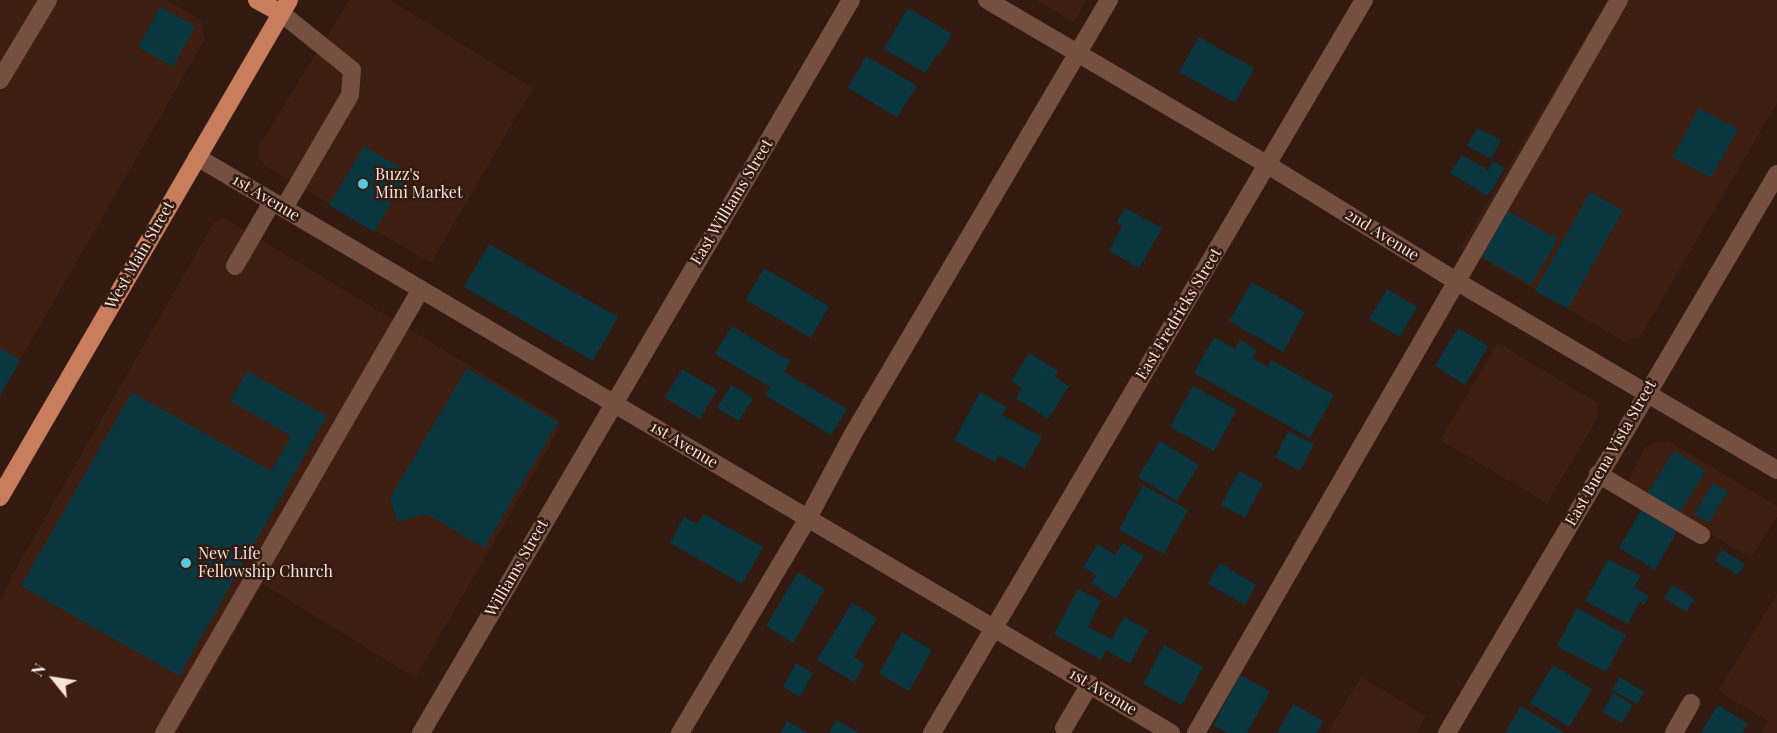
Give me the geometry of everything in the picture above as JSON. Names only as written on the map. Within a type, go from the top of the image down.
[{"type":"main road","points":[[257,0],[285,7]]},
{"type":"main road","name":"West Main Street","points":[[0,497],[285,7]]},
{"type":"street","points":[[0,80],[48,0]]},
{"type":"street","name":"East Williams Street","points":[[614,404],[851,0]]},
{"type":"street","name":"2nd Avenue","points":[[987,0],[1268,165],[1456,281],[1777,470]]},
{"type":"street","points":[[680,733],[808,518],[853,434],[1109,0]]},
{"type":"street","name":"East Fredricks Street","points":[[932,733],[1364,0]]},
{"type":"street","points":[[1196,733],[1620,0]]},
{"type":"street","points":[[235,266],[350,95],[352,70],[285,7]]},
{"type":"street","name":"1st Avenue","points":[[197,157],[1171,733]]},
{"type":"street","name":"East Buena Vista Street","points":[[1447,733],[1777,174]]},
{"type":"street","points":[[164,733],[421,289]]},
{"type":"street","name":"Williams Street","points":[[421,733],[614,404]]},
{"type":"street","points":[[1598,474],[1701,535]]},
{"type":"street","points":[[1064,728],[1090,684]]},
{"type":"street","points":[[1674,733],[1691,703]]},
{"type":"shaded area","points":[[0,0],[167,0],[201,20],[205,39],[0,395]]},
{"type":"shaded area","points":[[349,0],[390,0],[533,88],[431,263],[265,166],[258,155],[259,146]]},
{"type":"shaded area","points":[[1035,0],[1087,0],[1074,22]]},
{"type":"shaded area","points":[[1607,0],[1777,0],[1777,103],[1640,337],[1625,342],[1461,247]]},
{"type":"shaded area","points":[[223,217],[558,419],[559,430],[415,678],[263,584],[177,733],[0,733],[0,602],[13,574],[214,222]]},
{"type":"shaded area","points":[[1498,343],[1596,402],[1598,418],[1547,503],[1440,440]]},
{"type":"shaded area","points":[[1668,441],[1777,506],[1777,517],[1751,558],[1626,484],[1645,448],[1655,442]]},
{"type":"shaded area","points":[[1777,594],[1777,733],[1761,733],[1768,721],[1718,691]]},
{"type":"shaded area","points":[[1361,677],[1426,716],[1416,733],[1327,733]]},
{"type":"building","points":[[160,7],[195,26],[173,67],[138,47]]},
{"type":"building","points":[[908,8],[952,34],[925,73],[884,49]]},
{"type":"building","points":[[1199,37],[1254,68],[1235,103],[1179,72]]},
{"type":"building","points":[[866,56],[917,86],[897,117],[848,88]]},
{"type":"building","points":[[1699,108],[1738,129],[1711,178],[1672,157]]},
{"type":"building","points":[[1477,128],[1501,140],[1491,159],[1467,146]]},
{"type":"building","points":[[364,146],[409,173],[374,232],[329,205]]},
{"type":"building","points":[[1462,155],[1488,170],[1493,161],[1505,168],[1488,196],[1450,173]]},
{"type":"building","points":[[1590,192],[1623,210],[1568,309],[1535,291]]},
{"type":"building","points":[[1125,208],[1162,228],[1139,268],[1109,251],[1122,225],[1117,223]]},
{"type":"building","points":[[1508,211],[1558,239],[1531,285],[1482,257]]},
{"type":"building","points":[[489,244],[618,317],[593,361],[464,287]]},
{"type":"building","points":[[764,268],[829,306],[811,338],[746,300]]},
{"type":"building","points":[[1252,282],[1305,312],[1283,352],[1229,321]]},
{"type":"building","points":[[1387,289],[1417,307],[1400,337],[1369,319]]},
{"type":"building","points":[[732,326],[790,361],[784,372],[847,409],[831,435],[765,395],[770,387],[715,354]]},
{"type":"building","points":[[1458,328],[1488,346],[1465,385],[1435,366]]},
{"type":"building","points":[[1214,337],[1235,349],[1240,340],[1257,350],[1252,358],[1268,367],[1271,360],[1334,395],[1310,438],[1194,373]]},
{"type":"building","points":[[0,348],[20,360],[0,396]]},
{"type":"building","points":[[1029,353],[1058,371],[1055,377],[1069,386],[1048,419],[1016,398],[1022,388],[1011,381]]},
{"type":"building","points":[[467,368],[558,422],[484,548],[427,514],[397,522],[390,498]]},
{"type":"building","points":[[682,369],[717,390],[700,419],[665,398]]},
{"type":"building","points":[[247,371],[327,416],[179,676],[21,586],[132,392],[271,471],[291,436],[230,401]]},
{"type":"building","points":[[731,385],[753,398],[739,421],[717,408]]},
{"type":"building","points":[[1193,386],[1237,410],[1214,451],[1170,427]]},
{"type":"building","points":[[980,392],[1007,407],[1002,415],[1042,437],[1024,469],[999,455],[995,462],[954,440]]},
{"type":"building","points":[[1288,431],[1314,444],[1300,471],[1275,457]]},
{"type":"building","points":[[1160,441],[1199,465],[1177,501],[1138,477]]},
{"type":"building","points":[[1674,451],[1706,471],[1676,518],[1644,498]]},
{"type":"building","points":[[1239,471],[1263,484],[1245,518],[1221,505]]},
{"type":"building","points":[[1713,483],[1728,492],[1709,523],[1694,514]]},
{"type":"building","points":[[1143,485],[1188,510],[1164,554],[1119,530]]},
{"type":"building","points":[[1641,510],[1677,532],[1655,570],[1619,548]]},
{"type":"building","points":[[704,514],[763,547],[742,584],[670,543],[684,517],[697,524]]},
{"type":"building","points":[[1123,543],[1144,556],[1116,599],[1091,583],[1096,575],[1083,567],[1098,544],[1115,555]]},
{"type":"building","points":[[1722,550],[1745,564],[1738,575],[1715,561]]},
{"type":"building","points":[[1608,559],[1641,576],[1634,587],[1649,596],[1644,605],[1640,602],[1628,624],[1585,601]]},
{"type":"building","points":[[1220,563],[1256,585],[1245,605],[1208,584]]},
{"type":"building","points":[[798,572],[825,589],[793,643],[766,626]]},
{"type":"building","points":[[1673,585],[1695,599],[1686,612],[1664,598]]},
{"type":"building","points":[[1078,589],[1101,601],[1088,627],[1112,639],[1124,617],[1148,630],[1130,664],[1106,650],[1101,660],[1054,634]]},
{"type":"building","points":[[852,603],[877,618],[854,657],[865,664],[854,682],[817,660]]},
{"type":"building","points":[[1577,608],[1626,635],[1606,672],[1557,646]]},
{"type":"building","points":[[902,632],[932,650],[909,691],[879,674]]},
{"type":"building","points":[[1164,645],[1203,667],[1182,705],[1143,684]]},
{"type":"building","points":[[796,663],[813,673],[800,697],[783,687]]},
{"type":"building","points":[[1553,665],[1592,689],[1569,727],[1530,703]]},
{"type":"building","points":[[1240,675],[1270,691],[1247,733],[1228,733],[1213,725]]},
{"type":"building","points":[[1620,677],[1644,692],[1637,704],[1612,690]]},
{"type":"building","points":[[1613,693],[1633,705],[1622,723],[1602,712]]},
{"type":"building","points":[[1294,704],[1323,721],[1316,733],[1277,733]]},
{"type":"building","points":[[1718,705],[1748,724],[1742,733],[1701,733]]},
{"type":"building","points":[[1521,706],[1565,733],[1505,733]]},
{"type":"building","points":[[836,720],[860,733],[829,733]]},
{"type":"building","points":[[787,721],[807,733],[780,733]]},
{"type":"place","name":"Buzz's Mini Market","points":[[363,184]]},
{"type":"place","name":"New Life Fellowship Church","points":[[186,563]]}]
